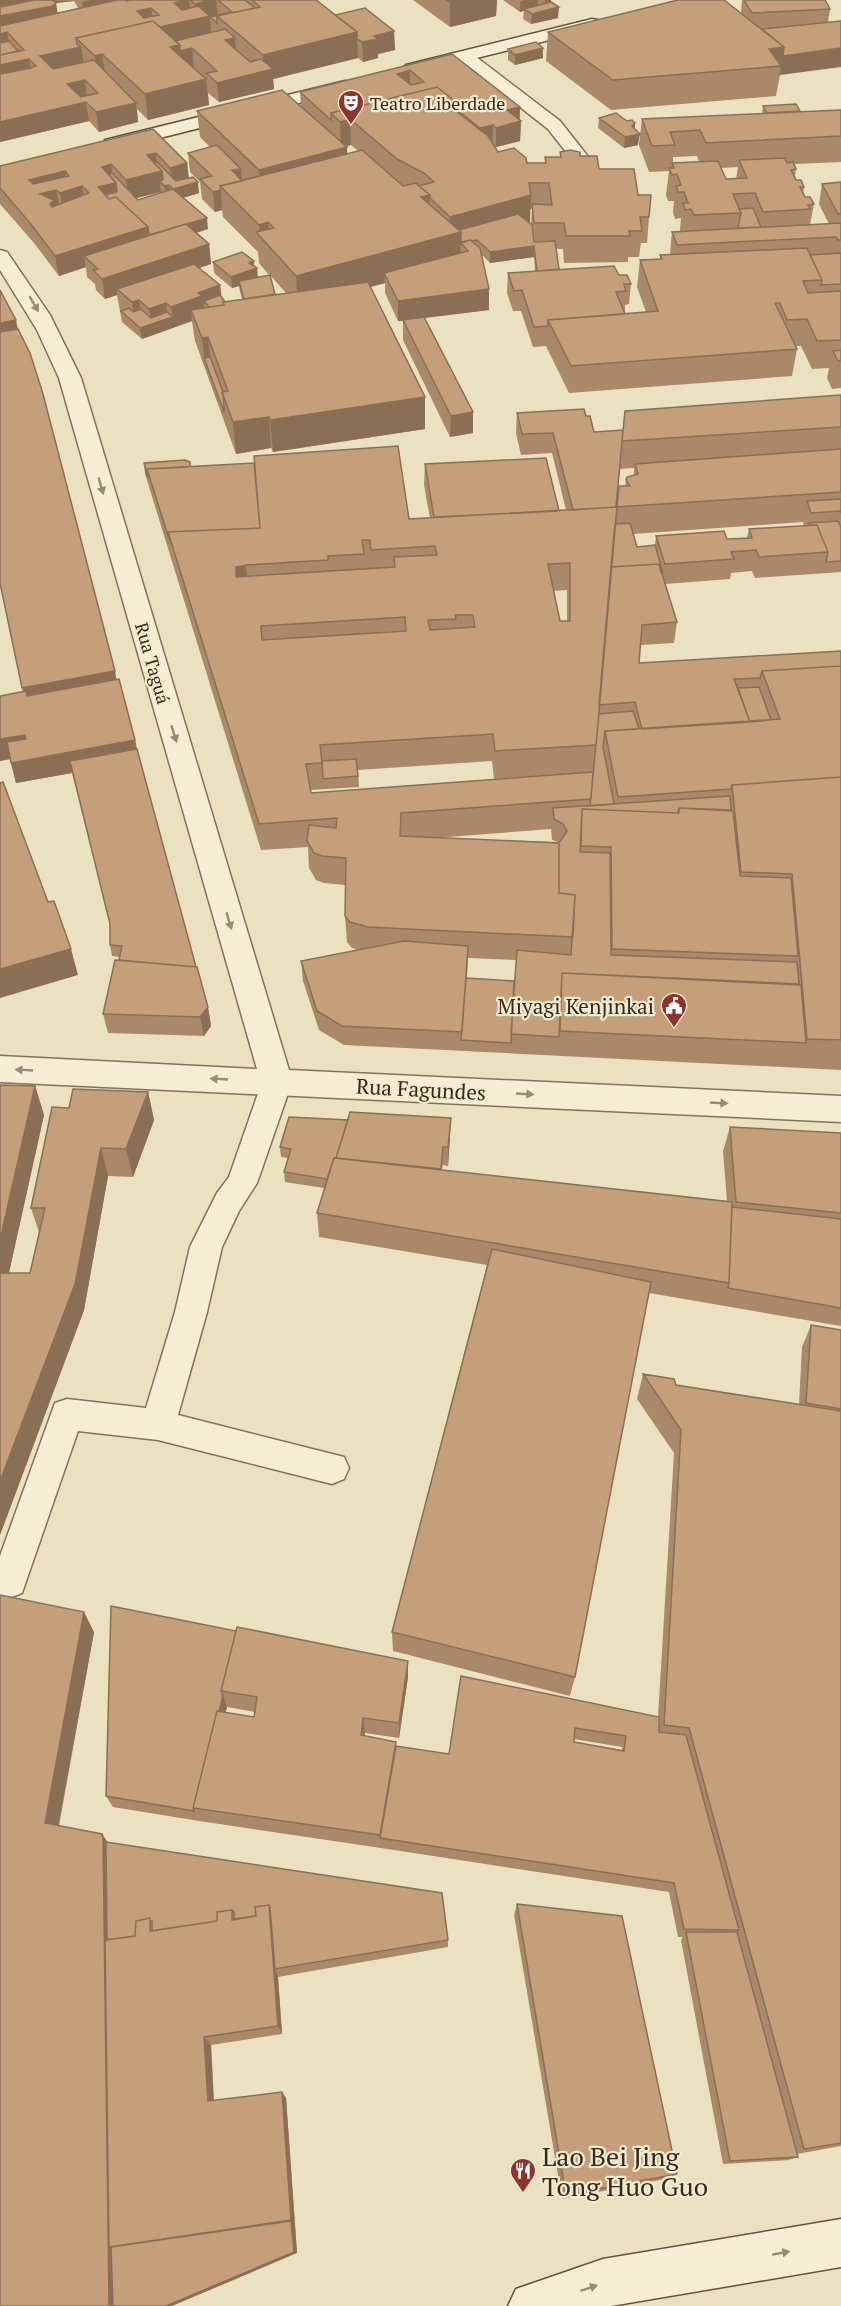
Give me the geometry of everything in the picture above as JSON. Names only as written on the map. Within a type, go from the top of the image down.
[{"type":"street","points":[[399,72],[611,20]]},
{"type":"street","points":[[98,147],[364,81]]},
{"type":"street","name":"Rua Taguá","points":[[0,256],[25,290],[55,342],[70,378],[278,1082]]},
{"type":"street","name":"Rua Fagundes","points":[[0,1069],[841,1109]]},
{"type":"street","points":[[534,2306],[603,2283],[841,2243]]},
{"type":"lane","points":[[465,56],[554,125],[584,163]]},
{"type":"lane","points":[[158,1425],[191,1312],[206,1247],[228,1202],[242,1183],[278,1082]]},
{"type":"lane","points":[[9,1581],[67,1414],[158,1425],[332,1468]]},
{"type":"building","points":[[34,0],[52,0],[56,3],[53,6],[0,16],[0,7]]},
{"type":"building","points":[[117,0],[185,0],[174,3],[182,10],[198,6],[210,16],[160,27],[153,21],[76,38],[77,44],[81,47],[40,56],[53,69],[94,60],[136,103],[96,112],[86,102],[0,122],[0,74],[36,66],[29,59],[0,65],[0,55],[24,50],[7,32],[0,34],[0,26]],"holes":[[[151,8],[159,15],[144,18],[137,11]],[[85,80],[98,93],[81,97],[67,84]]]},
{"type":"building","points":[[190,0],[211,0],[195,4]]},
{"type":"building","points":[[218,0],[245,0],[255,8],[217,16],[217,23],[210,17],[232,12]]},
{"type":"building","points":[[252,0],[316,0],[357,32],[263,55],[217,16],[260,7]]},
{"type":"building","points":[[678,0],[724,0],[784,47],[769,49],[781,66],[613,80],[548,32]]},
{"type":"building","points":[[744,0],[825,0],[830,9],[752,13]]},
{"type":"building","points":[[551,2],[559,7],[532,14],[524,9]]},
{"type":"building","points":[[365,8],[394,31],[374,36],[378,39],[362,42],[357,39],[357,32],[335,15]]},
{"type":"building","points":[[153,21],[180,45],[170,47],[206,79],[145,94],[102,54],[95,56],[76,38]]},
{"type":"building","points":[[841,21],[841,48],[783,56],[784,47],[762,29]]},
{"type":"building","points":[[225,29],[235,38],[225,40],[250,62],[261,59],[273,69],[217,83],[206,73],[217,71],[192,48],[180,51],[180,45],[175,41]]},
{"type":"building","points":[[9,41],[18,51],[0,55],[0,43]]},
{"type":"building","points":[[536,42],[543,48],[515,55],[508,49]]},
{"type":"building","points":[[452,54],[520,107],[507,110],[521,121],[496,128],[493,125],[480,128],[451,105],[452,99],[437,87],[331,113],[331,120],[300,92]],"holes":[[[410,70],[424,82],[411,85],[397,74]]]},
{"type":"building","points":[[437,87],[452,99],[443,101],[488,136],[498,152],[514,148],[526,158],[527,163],[546,163],[545,157],[561,157],[560,152],[570,150],[580,152],[580,156],[597,156],[599,169],[634,169],[638,195],[651,195],[649,217],[640,217],[642,231],[629,231],[630,236],[566,236],[564,223],[534,223],[532,204],[552,205],[549,183],[529,183],[531,195],[450,217],[419,186],[434,182],[424,173],[397,159],[350,119],[340,122],[331,113]]},
{"type":"building","points":[[282,90],[347,147],[259,170],[197,111]]},
{"type":"building","points":[[796,104],[800,111],[767,113],[763,106]]},
{"type":"building","points":[[841,110],[841,136],[706,143],[700,130],[670,132],[675,145],[652,146],[642,119]]},
{"type":"building","points":[[616,113],[627,121],[632,120],[635,123],[632,126],[640,134],[625,137],[599,118]]},
{"type":"building","points":[[153,129],[187,163],[170,168],[156,153],[147,155],[162,171],[126,180],[111,164],[102,167],[116,183],[98,187],[109,199],[116,197],[148,227],[55,256],[0,188],[0,166]],"holes":[[[65,171],[69,176],[33,184],[29,180]],[[82,186],[89,193],[52,207],[50,204],[54,200],[40,194],[56,190],[60,193]]]},
{"type":"building","points":[[217,145],[241,169],[232,170],[242,181],[220,186],[221,190],[213,192],[200,179],[212,176],[188,153]]},
{"type":"building","points":[[362,150],[403,186],[416,183],[430,195],[421,197],[461,232],[296,276],[256,232],[274,228],[268,222],[259,225],[220,186]]},
{"type":"building","points":[[785,158],[787,163],[793,162],[796,169],[791,170],[796,180],[801,180],[804,187],[800,187],[805,197],[810,197],[814,204],[808,205],[810,209],[763,212],[755,193],[733,194],[741,213],[694,215],[691,209],[685,210],[683,203],[688,203],[684,192],[678,192],[676,186],[681,185],[677,174],[672,175],[669,168],[674,168],[672,163],[718,161],[726,179],[747,178],[739,160]]},
{"type":"building","points":[[157,162],[176,181],[193,177],[198,182],[173,189],[169,185],[165,186],[159,181],[163,180],[162,171],[154,163]]},
{"type":"building","points":[[112,173],[138,200],[173,189],[207,218],[149,235],[148,227],[116,197],[109,199],[105,195],[117,192],[116,183],[109,174]]},
{"type":"building","points":[[841,182],[841,214],[838,214],[822,184]]},
{"type":"building","points":[[753,208],[761,227],[738,228],[741,213],[739,209]]},
{"type":"building","points":[[518,214],[532,225],[534,242],[555,241],[559,269],[537,271],[534,246],[490,252],[477,240],[461,241],[459,230]]},
{"type":"building","points":[[841,223],[841,240],[836,237],[677,245],[672,232]]},
{"type":"building","points":[[186,224],[209,244],[102,279],[93,270],[98,269],[84,256]]},
{"type":"building","points":[[470,240],[480,248],[489,289],[398,301],[384,273],[468,251],[461,243]]},
{"type":"building","points":[[807,248],[822,280],[803,281],[808,293],[841,291],[841,340],[817,341],[807,319],[787,320],[780,303],[775,303],[797,349],[571,366],[548,320],[658,311],[640,260],[662,259],[660,255]]},
{"type":"building","points":[[242,252],[254,261],[249,263],[257,268],[231,277],[213,262]]},
{"type":"building","points":[[841,253],[841,284],[821,285],[822,280],[810,255]]},
{"type":"building","points":[[194,264],[220,285],[198,293],[202,296],[171,307],[166,303],[149,309],[139,300],[132,302],[117,289]]},
{"type":"building","points":[[614,266],[619,275],[627,275],[631,284],[624,284],[626,291],[616,292],[625,314],[548,320],[548,326],[534,327],[522,290],[514,291],[508,273]]},
{"type":"building","points":[[270,275],[275,294],[244,299],[239,281]]},
{"type":"building","points":[[368,282],[425,397],[270,420],[269,417],[233,422],[222,392],[228,391],[208,337],[202,338],[191,310],[224,305],[223,302]]},
{"type":"building","points":[[0,290],[16,320],[0,323]]},
{"type":"building","points":[[220,295],[225,302],[223,302],[224,305],[209,307],[204,301]]},
{"type":"building","points":[[129,308],[133,312],[141,309],[151,318],[167,312],[173,317],[140,328],[121,311]]},
{"type":"building","points":[[424,317],[473,412],[451,416],[403,320]]},
{"type":"building","points":[[18,329],[30,353],[43,394],[115,671],[22,688],[0,583],[0,332]]},
{"type":"building","points":[[841,350],[841,361],[838,361],[833,351]]},
{"type":"building","points":[[210,357],[223,392],[224,412],[204,358]]},
{"type":"building","points":[[841,395],[841,427],[622,441],[625,411]]},
{"type":"building","points":[[584,409],[586,416],[590,416],[594,432],[623,430],[616,507],[573,510],[553,433],[522,434],[517,413]]},
{"type":"building","points":[[398,446],[409,519],[617,507],[596,745],[495,751],[493,734],[320,745],[322,763],[306,764],[311,793],[593,772],[591,799],[401,813],[400,836],[559,843],[559,893],[575,895],[573,937],[368,927],[350,922],[345,916],[346,858],[314,853],[307,841],[309,825],[336,828],[337,818],[259,824],[168,532],[260,528],[254,456]],"holes":[[[362,540],[370,540],[371,550],[435,546],[437,555],[394,557],[395,567],[236,577],[236,567],[246,565],[328,560],[328,556],[364,554]],[[570,563],[570,621],[560,621],[548,564]],[[455,615],[473,615],[475,627],[430,630],[428,620],[456,619]],[[405,617],[406,631],[262,640],[261,626]]]},
{"type":"building","points":[[841,449],[841,492],[617,507],[619,486],[630,486],[626,480],[627,477],[638,474],[635,464]]},
{"type":"building","points":[[546,458],[559,511],[434,517],[425,464]]},
{"type":"building","points":[[185,460],[190,462],[190,467],[147,469],[148,478],[144,463]]},
{"type":"building","points":[[254,463],[260,528],[168,532],[169,539],[147,469]]},
{"type":"building","points":[[841,499],[841,513],[840,511],[811,513],[807,501]]},
{"type":"building","points":[[838,521],[841,527],[841,561],[826,562],[828,552],[817,525],[809,523]]},
{"type":"building","points":[[630,523],[637,547],[655,545],[663,573],[661,573],[659,564],[611,567],[615,524]]},
{"type":"building","points":[[817,525],[828,552],[759,557],[756,550],[731,552],[734,559],[665,564],[656,536],[724,531],[727,539],[752,538],[749,529]]},
{"type":"building","points":[[659,564],[677,622],[642,625],[639,663],[841,651],[841,666],[762,671],[760,678],[734,679],[750,722],[642,729],[635,702],[599,705],[611,567]]},
{"type":"building","points":[[841,666],[841,777],[732,785],[731,789],[618,797],[605,731],[780,719],[762,671]]},
{"type":"building","points":[[119,679],[135,740],[11,763],[7,742],[26,739],[25,735],[0,739],[0,696],[26,691],[27,696]]},
{"type":"building","points":[[759,687],[771,720],[750,722],[738,688]]},
{"type":"building","points":[[633,711],[639,729],[605,731],[603,747],[614,804],[590,806],[599,714]]},
{"type":"building","points":[[137,749],[196,967],[119,960],[122,946],[110,945],[110,924],[70,761]]},
{"type":"building","points":[[356,759],[358,776],[323,779],[322,761]]},
{"type":"building","points":[[841,777],[841,1040],[807,1039],[792,874],[741,872],[732,785]]},
{"type":"building","points":[[3,782],[48,902],[54,901],[71,949],[0,969],[0,783]]},
{"type":"building","points":[[730,796],[731,810],[679,808],[678,813],[582,809],[580,852],[610,853],[611,955],[797,962],[799,984],[562,973],[559,1037],[511,1034],[517,950],[571,955],[575,895],[559,893],[559,843],[567,831],[563,824],[554,819],[553,808]]},
{"type":"building","points":[[679,808],[733,811],[740,876],[791,878],[798,956],[612,949],[611,847],[581,846],[582,809],[679,813]]},
{"type":"building","points":[[404,941],[468,946],[462,1032],[342,1026],[317,1011],[301,961]]},
{"type":"building","points":[[115,960],[197,967],[208,1007],[200,1017],[103,1014]]},
{"type":"building","points":[[562,973],[801,985],[806,1043],[560,1031]]},
{"type":"building","points":[[466,978],[514,981],[511,1043],[461,1040]]},
{"type":"building","points":[[0,1085],[35,1086],[0,1240]]},
{"type":"building","points":[[73,1089],[148,1092],[126,1149],[101,1148],[75,1284],[0,1481],[0,1273],[30,1273],[45,1208],[31,1208],[52,1107],[69,1108]]},
{"type":"building","points":[[350,1112],[451,1118],[448,1147],[443,1147],[441,1169],[336,1158]]},
{"type":"building","points":[[289,1117],[348,1120],[327,1179],[284,1172],[291,1149],[280,1147]]},
{"type":"building","points":[[730,1127],[841,1133],[841,1213],[736,1202]]},
{"type":"building","points":[[334,1158],[732,1202],[729,1283],[317,1213]]},
{"type":"building","points":[[732,1207],[841,1219],[841,1308],[728,1288]]},
{"type":"building","points":[[492,1249],[651,1282],[575,1677],[392,1632]]},
{"type":"building","points":[[811,1325],[841,1330],[841,1409],[806,1403]]},
{"type":"building","points":[[643,1374],[674,1379],[676,1385],[841,1411],[841,2143],[804,2149],[689,1728],[664,1725],[681,1430]]},
{"type":"building","points":[[0,1595],[84,1612],[45,1823],[102,1834],[103,1837],[109,2306],[0,2306]]},
{"type":"building","points":[[111,1606],[236,1631],[221,1691],[223,1696],[219,1711],[217,1711],[194,1811],[106,1796]]},
{"type":"building","points":[[237,1627],[408,1661],[399,1723],[363,1718],[361,1735],[396,1742],[380,1835],[193,1808],[217,1711],[254,1717],[257,1697],[221,1691]]},
{"type":"building","points":[[461,1676],[659,1717],[659,1732],[686,1735],[739,1930],[684,1929],[674,1883],[380,1838],[396,1746],[449,1754]],"holes":[[[575,1728],[626,1736],[624,1751],[574,1742]]]},
{"type":"building","points":[[106,1842],[442,1893],[448,1940],[275,1969],[269,1905],[255,1907],[256,1916],[234,1919],[232,1910],[217,1912],[217,1921],[152,1931],[150,1918],[136,1921],[135,1936],[107,1940]]},
{"type":"building","points":[[517,1904],[622,1916],[677,2174],[566,2195]]},
{"type":"building","points":[[269,1905],[278,2026],[204,2037],[208,2101],[282,2092],[291,2220],[109,2247],[105,1940],[135,1936],[136,1921],[150,1918],[150,1931],[217,1921],[217,1912],[232,1910],[232,1920],[256,1916],[255,1907]]},
{"type":"building","points":[[686,1932],[737,1932],[798,2157],[730,2161]]},
{"type":"building","points":[[291,2221],[294,2252],[166,2306],[113,2306],[111,2247]]},
{"type":"place","name":"Teatro Liberdade","points":[[351,126]]},
{"type":"place","name":"Miyagi Kenjinkai","points":[[674,1029]]},
{"type":"place","name":"Lao Bei Jing Tong Huo Guo","points":[[523,2194]]}]
